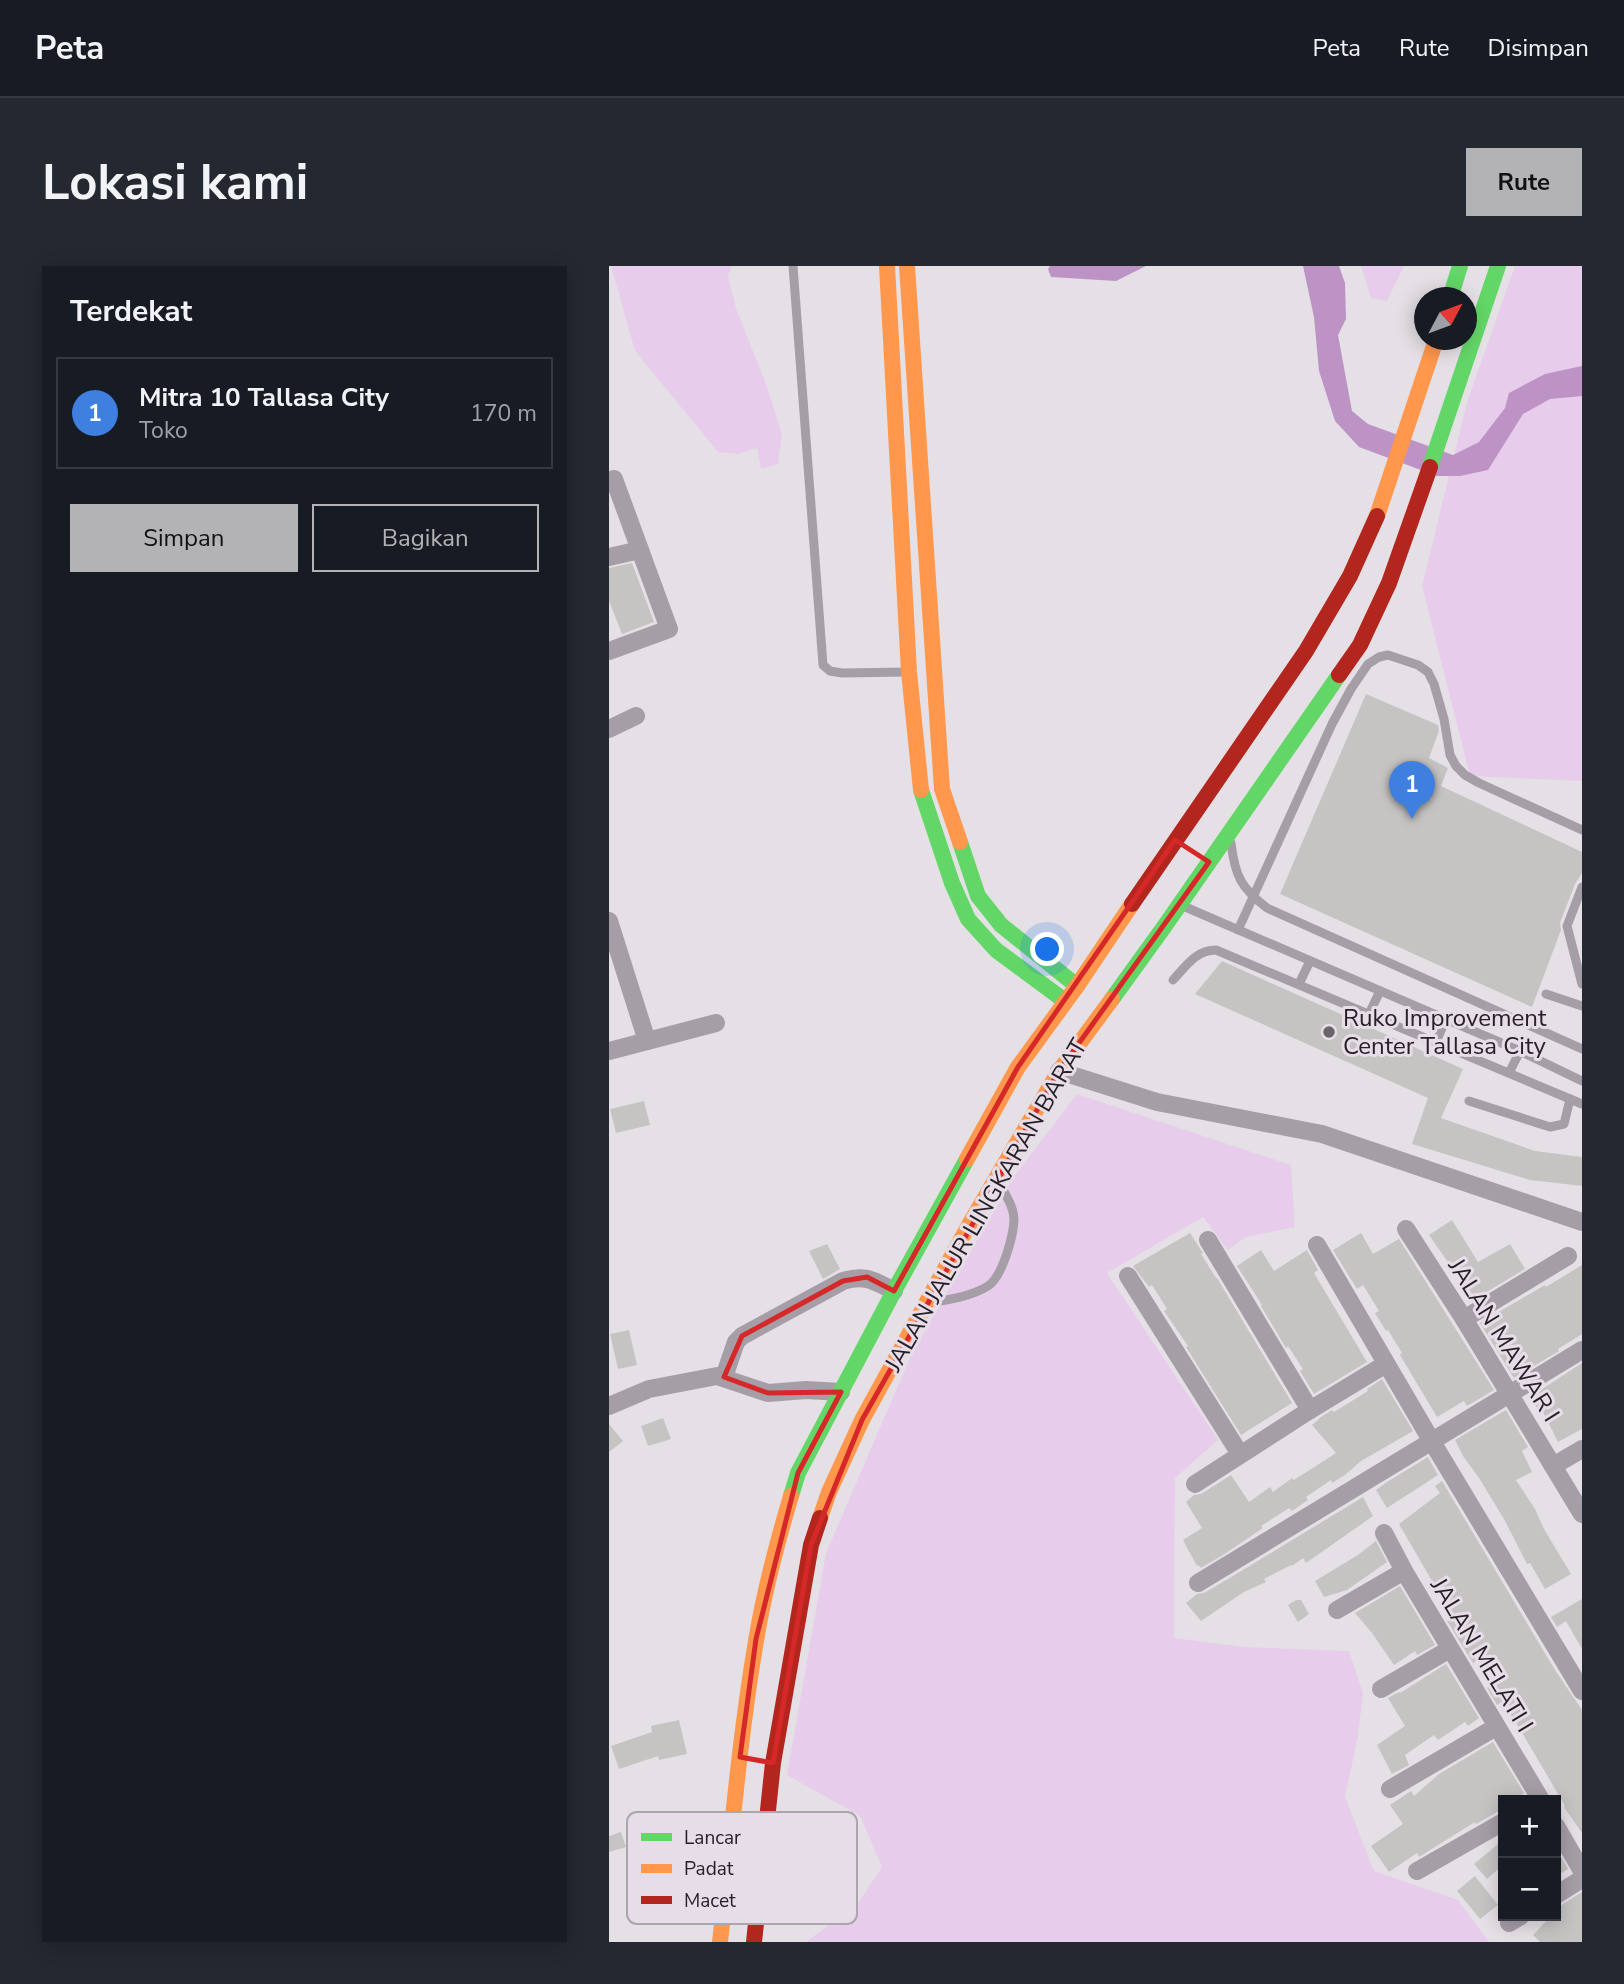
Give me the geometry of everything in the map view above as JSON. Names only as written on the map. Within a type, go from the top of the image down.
[{"type":"main road","points":[[887,266],[909,673],[921,790],[952,883],[968,919],[996,950],[1065,1001]]},
{"type":"main road","points":[[907,266],[942,789],[978,896],[1001,925],[1077,986]]},
{"type":"main road","points":[[1453,287],[1460,266]]},
{"type":"main road","name":"JALAN JALUR LINGKARAN BARAT","points":[[746,1812],[811,1545],[825,1502],[862,1420],[925,1303],[1059,1071],[1179,905],[1192,851],[1230,831],[1360,645],[1389,583],[1415,513],[1498,266]]},
{"type":"main road","name":"JALAN JALUR LINGKARAN BARAT","points":[[756,1812],[756,1639],[780,1534],[798,1473],[894,1291],[1018,1067],[1077,986],[1192,851],[1350,576],[1381,506],[1433,350]]},
{"type":"main road","name":"JALAN JALUR LINGKARAN BARAT","points":[[720,1942],[724,1924]]},
{"type":"main road","name":"JALAN JALUR LINGKARAN BARAT","points":[[754,1924],[754,1942]]},
{"type":"street","points":[[609,651],[669,629],[614,479]]},
{"type":"street","points":[[609,557],[640,550]]},
{"type":"street","points":[[609,729],[636,716]]},
{"type":"street","points":[[609,921],[647,1041]]},
{"type":"street","points":[[609,1051],[716,1023]]},
{"type":"street","points":[[1059,1071],[1157,1102],[1322,1134],[1582,1222]]},
{"type":"street","name":"JALAN MAWAR I","points":[[1406,1229],[1582,1514]]},
{"type":"street","points":[[1209,1240],[1310,1410]]},
{"type":"street","points":[[1317,1245],[1582,1691]]},
{"type":"street","points":[[1464,1319],[1568,1256]]},
{"type":"street","points":[[1128,1276],[1240,1454]]},
{"type":"street","points":[[724,1377],[736,1342],[742,1336],[843,1280],[867,1278],[894,1291]]},
{"type":"street","points":[[1198,1583],[1582,1350]]},
{"type":"street","points":[[1195,1484],[1386,1364]]},
{"type":"street","points":[[609,1406],[649,1389],[717,1376],[768,1393],[806,1390],[841,1392]]},
{"type":"street","points":[[1553,1466],[1582,1449]]},
{"type":"street","name":"JALAN MELATI I","points":[[1384,1533],[1538,1795]]},
{"type":"street","points":[[1337,1610],[1404,1571]]},
{"type":"street","points":[[1381,1689],[1450,1649]]},
{"type":"street","points":[[1390,1789],[1496,1727]]},
{"type":"street","points":[[1417,1871],[1498,1825]]},
{"type":"street","points":[[1561,1835],[1582,1871]]},
{"type":"street","points":[[1561,1892],[1582,1879]]},
{"type":"lane","points":[[793,266],[823,664],[830,671],[842,673],[909,673]]},
{"type":"lane","points":[[1238,930],[1332,724],[1368,664],[1379,657],[1388,655],[1419,665],[1427,672],[1434,684],[1444,719],[1450,755],[1465,775],[1582,830]]},
{"type":"lane","points":[[1230,831],[1235,870],[1243,887],[1267,908],[1582,1049]]},
{"type":"lane","points":[[1582,887],[1567,926],[1582,984]]},
{"type":"lane","points":[[1179,905],[1520,1051],[1582,1081]]},
{"type":"lane","points":[[1173,980],[1196,956],[1206,950],[1216,950],[1582,1104]]},
{"type":"lane","points":[[1299,984],[1310,961]]},
{"type":"lane","points":[[1369,1014],[1380,991]]},
{"type":"lane","points":[[1546,994],[1582,1006]]},
{"type":"lane","points":[[1436,1042],[1446,1019]]},
{"type":"lane","points":[[1509,1073],[1520,1051]]},
{"type":"lane","points":[[1469,1101],[1550,1127],[1564,1124],[1570,1098]]},
{"type":"lane","points":[[925,1303],[960,1297],[989,1286],[1006,1260],[1014,1219],[1011,1204],[996,1178]]},
{"type":"highlighted area","points":[[1175,840],[1209,862],[1059,1071],[862,1420],[811,1545],[773,1763],[740,1757],[756,1639],[798,1473],[841,1392],[768,1393],[724,1377],[742,1336],[843,1281],[867,1277],[894,1291],[1018,1067]]},
{"type":"shaded area","points":[[611,266],[732,266],[728,276],[736,308],[766,384],[782,434],[778,464],[761,469],[757,448],[738,454],[718,452],[635,351]]},
{"type":"shaded area","points":[[1050,266],[1146,266],[1116,281],[1051,277],[1048,269]]},
{"type":"shaded area","points":[[1303,266],[1339,266],[1345,283],[1346,319],[1338,335],[1352,411],[1368,424],[1453,455],[1479,442],[1505,408],[1509,393],[1545,374],[1582,366],[1582,396],[1550,399],[1523,414],[1488,470],[1460,476],[1437,476],[1359,447],[1335,421],[1319,371],[1314,317]]},
{"type":"shaded area","points":[[1361,266],[1404,266],[1387,301],[1371,298]]},
{"type":"shaded area","points":[[1515,266],[1582,266],[1582,781],[1470,776],[1422,586],[1467,402]]},
{"type":"shaded area","points":[[1077,1094],[1291,1165],[1295,1227],[1246,1237],[1228,1250],[1203,1217],[1107,1273],[1218,1440],[1175,1478],[1174,1638],[1245,1647],[1349,1651],[1363,1693],[1358,1736],[1345,1797],[1374,1871],[1458,1900],[1489,1942],[806,1942],[830,1924],[857,1924],[857,1904],[882,1867],[857,1812],[787,1775],[826,1553],[913,1351],[1015,1175]]},
{"type":"building","points":[[632,563],[654,622],[622,634],[609,601],[609,568]]},
{"type":"building","points":[[1366,694],[1438,725],[1439,731],[1429,758],[1448,768],[1441,786],[1582,852],[1582,873],[1560,923],[1561,930],[1532,1007],[1280,894]]},
{"type":"building","name":"Ruko Improvement Center Tallasa City","points":[[1222,961],[1463,1069],[1441,1118],[1535,1151],[1582,1157],[1582,1186],[1530,1180],[1412,1144],[1428,1098],[1195,994]]},
{"type":"building","points":[[644,1101],[650,1125],[616,1133],[610,1109]]},
{"type":"building","points":[[1452,1220],[1478,1262],[1510,1244],[1525,1269],[1475,1299],[1457,1270],[1455,1272],[1429,1235]]},
{"type":"building","points":[[1190,1233],[1292,1403],[1241,1435],[1164,1311],[1167,1309],[1152,1285],[1149,1287],[1133,1266]]},
{"type":"building","points":[[1361,1233],[1373,1254],[1399,1239],[1494,1390],[1467,1406],[1464,1401],[1437,1417],[1400,1355],[1402,1353],[1375,1313],[1379,1311],[1363,1285],[1357,1289],[1333,1250]]},
{"type":"building","points":[[827,1244],[840,1269],[823,1279],[809,1251]]},
{"type":"building","points":[[1261,1250],[1274,1271],[1307,1250],[1318,1270],[1314,1273],[1367,1362],[1314,1394],[1300,1371],[1303,1369],[1288,1346],[1286,1348],[1237,1266]]},
{"type":"building","points":[[1582,1265],[1582,1334],[1514,1378],[1480,1323]]},
{"type":"building","points":[[629,1330],[637,1365],[618,1369],[610,1334]]},
{"type":"building","points":[[1582,1363],[1582,1429],[1558,1442],[1542,1410],[1539,1411],[1530,1397]]},
{"type":"building","points":[[1382,1379],[1413,1431],[1361,1461],[1332,1483],[1331,1480],[1306,1497],[1308,1500],[1292,1511],[1289,1508],[1261,1526],[1263,1528],[1223,1555],[1201,1568],[1197,1566],[1183,1540],[1202,1528],[1186,1502],[1231,1475],[1249,1502],[1270,1487],[1273,1492],[1292,1478],[1294,1480],[1336,1453],[1312,1425],[1332,1410],[1334,1412],[1368,1391],[1367,1389]]},
{"type":"building","points":[[1506,1410],[1528,1447],[1522,1451],[1532,1472],[1516,1480],[1571,1574],[1545,1589],[1530,1563],[1527,1564],[1504,1519],[1455,1440]]},
{"type":"building","points":[[663,1418],[671,1439],[648,1446],[641,1426]]},
{"type":"building","points":[[609,1424],[623,1441],[609,1452]]},
{"type":"building","points":[[1428,1457],[1438,1475],[1387,1508],[1376,1490]]},
{"type":"building","points":[[1442,1481],[1555,1670],[1582,1710],[1582,1833],[1564,1807],[1561,1795],[1514,1719],[1501,1702],[1497,1705],[1487,1688],[1494,1684],[1481,1658],[1473,1663],[1447,1621],[1452,1618],[1447,1607],[1399,1524],[1440,1493],[1435,1486]]},
{"type":"building","points":[[1363,1497],[1373,1516],[1306,1563],[1303,1558],[1264,1579],[1266,1582],[1244,1592],[1201,1621],[1186,1603],[1197,1594],[1204,1593]]},
{"type":"building","points":[[1376,1541],[1387,1562],[1347,1590],[1324,1597],[1315,1581]]},
{"type":"building","points":[[1400,1586],[1435,1645],[1417,1655],[1415,1651],[1394,1665],[1355,1613]]},
{"type":"building","points":[[1582,1599],[1582,1649],[1566,1621],[1557,1627],[1551,1617]]},
{"type":"building","points":[[1301,1600],[1309,1614],[1298,1622],[1288,1605]]},
{"type":"building","points":[[1446,1664],[1479,1718],[1468,1726],[1465,1722],[1438,1740],[1434,1735],[1405,1755],[1409,1765],[1392,1774],[1377,1745],[1405,1726],[1388,1698]]},
{"type":"building","points":[[679,1720],[687,1754],[659,1760],[658,1756],[619,1769],[611,1746],[652,1732],[651,1726]]},
{"type":"building","points":[[1493,1742],[1524,1793],[1498,1795],[1498,1811],[1476,1824],[1475,1822],[1419,1857],[1417,1853],[1389,1872],[1371,1846],[1403,1824],[1390,1805],[1411,1791],[1414,1796],[1439,1774]]},
{"type":"building","points":[[621,1832],[626,1847],[609,1852],[609,1836]]},
{"type":"building","points":[[1498,1844],[1498,1869],[1487,1879],[1474,1864]]},
{"type":"building","points":[[1561,1857],[1568,1869],[1561,1873]]},
{"type":"building","points":[[1475,1876],[1498,1905],[1480,1919],[1457,1891]]},
{"type":"building","points":[[1582,1892],[1582,1942],[1540,1942],[1533,1935],[1546,1921],[1561,1921],[1563,1904]]},
{"type":"traffic: fast","points":[[1453,287],[1460,266]]},
{"type":"traffic: fast","points":[[1430,467],[1498,266]]},
{"type":"traffic: fast","points":[[1112,999],[1339,675]]},
{"type":"traffic: fast","points":[[921,790],[952,883],[968,919],[996,950],[1065,1001]]},
{"type":"traffic: fast","points":[[960,842],[978,896],[1001,925],[1077,986]]},
{"type":"traffic: fast","points":[[791,1496],[798,1473],[967,1159]]},
{"type":"traffic: slow","points":[[887,266],[909,672],[921,790]]},
{"type":"traffic: slow","points":[[907,266],[942,789],[960,842]]},
{"type":"traffic: slow","points":[[1377,516],[1433,350]]},
{"type":"traffic: slow","points":[[967,1159],[1018,1067],[1132,904]]},
{"type":"traffic: slow","points":[[820,1518],[862,1420],[969,1225],[1059,1071],[1112,999]]},
{"type":"traffic: slow","points":[[734,1812],[759,1623],[791,1496]]},
{"type":"traffic: slow","points":[[720,1942],[722,1924]]},
{"type":"traffic: jam","points":[[1339,675],[1360,645],[1389,583],[1430,467]]},
{"type":"traffic: jam","points":[[1132,904],[1306,651],[1350,576],[1377,516]]},
{"type":"traffic: jam","points":[[768,1812],[773,1763],[811,1545],[820,1518]]},
{"type":"traffic: jam","points":[[754,1942],[756,1924]]},
{"type":"place","name":"Mitra 10 Tallasa City","points":[[1412,819]]},
{"type":"place","name":"Ruko Improvement Center Tallasa City","points":[[1329,1032]]}]
